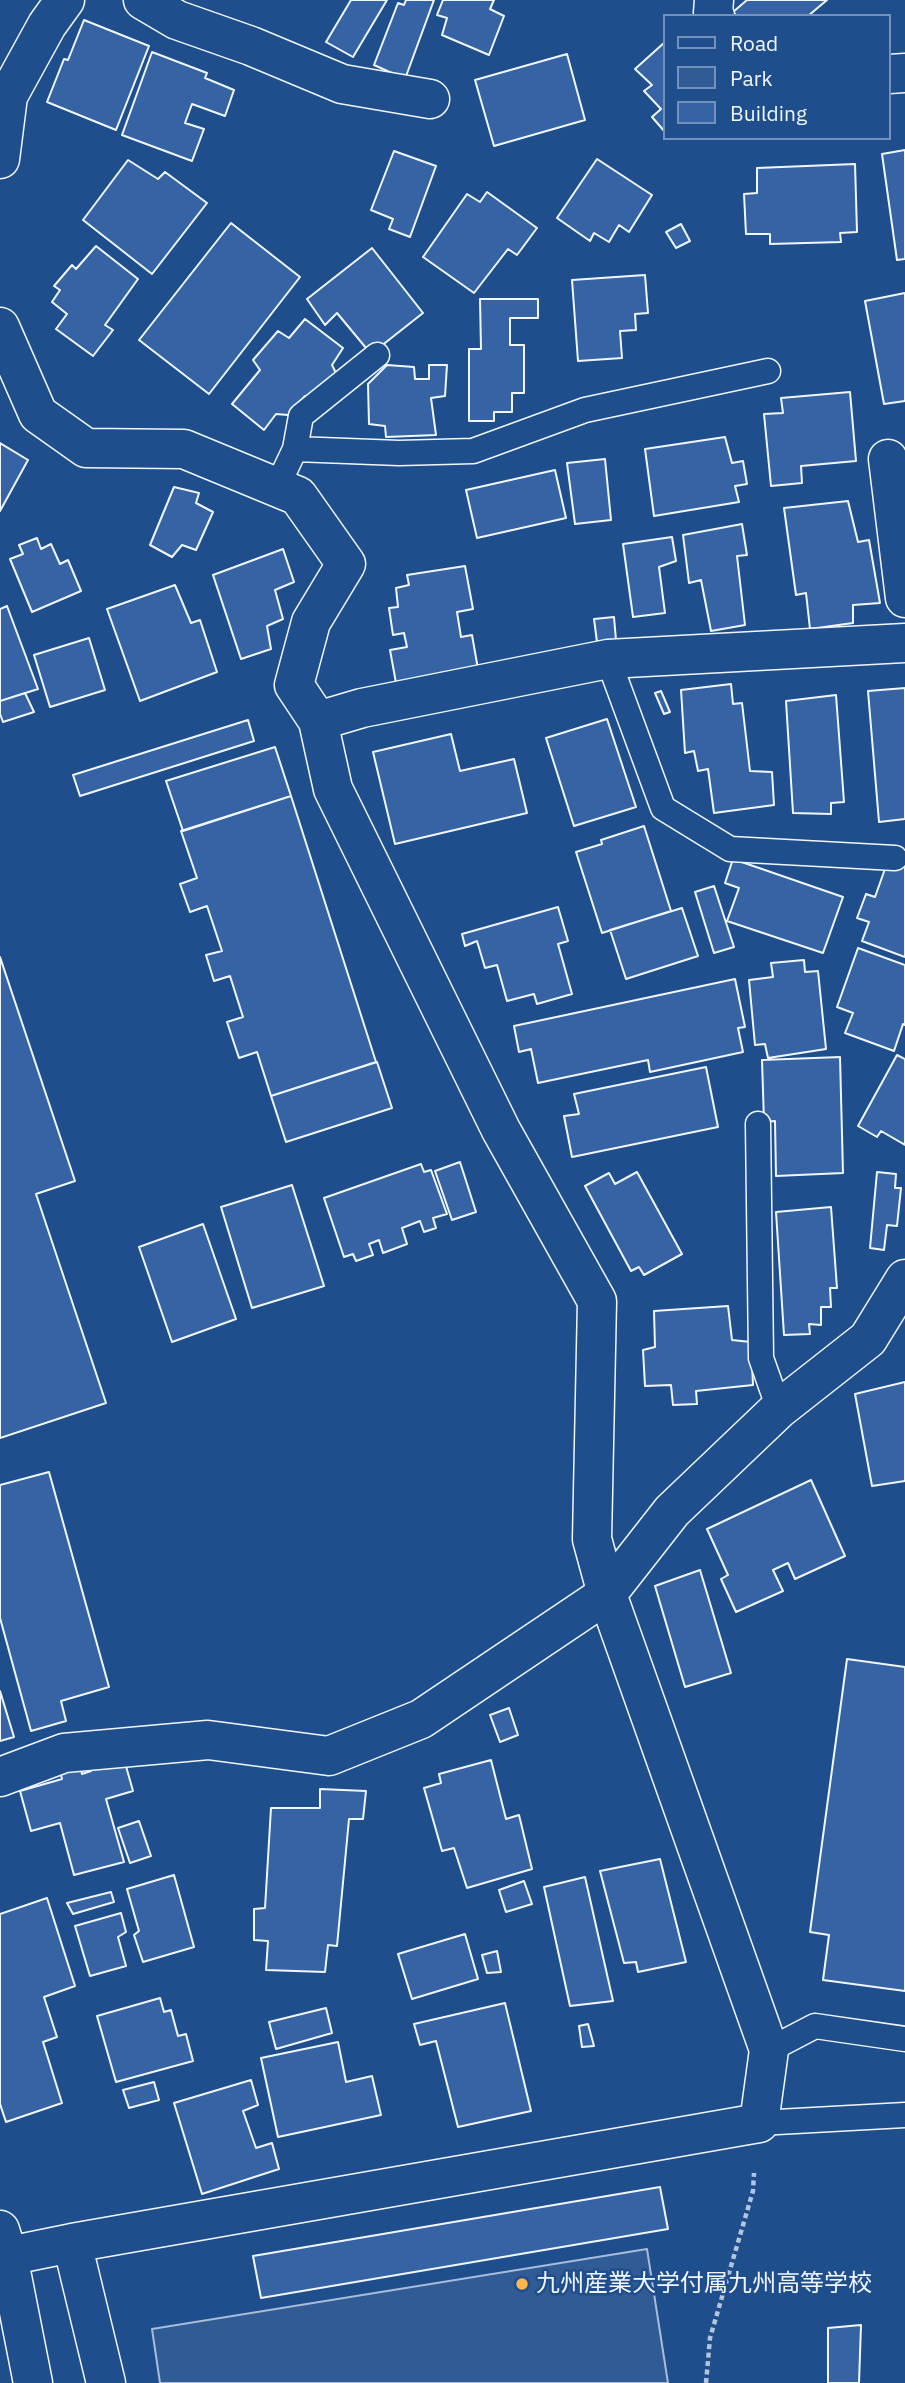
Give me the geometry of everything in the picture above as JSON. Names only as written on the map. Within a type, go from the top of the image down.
[{"type":"street","points":[[0,159],[8,96],[47,25],[65,0]]},
{"type":"street","points":[[143,0],[177,20],[251,46],[342,84],[430,99]]},
{"type":"street","points":[[0,327],[38,414],[86,448],[184,449],[298,496],[346,564],[311,622],[294,685],[318,721],[333,789],[501,1130],[597,1301],[592,1539],[607,1594],[769,2050],[759,2123],[2,2253],[33,2383]]},
{"type":"street","points":[[888,460],[905,598]]},
{"type":"street","points":[[318,721],[362,708],[608,659],[905,643]]},
{"type":"street","points":[[0,1777],[64,1753],[208,1740],[329,1756],[421,1719],[607,1594],[672,1511],[779,1409],[868,1339],[905,1279]]},
{"type":"street","points":[[868,1339],[905,1335]]},
{"type":"street","points":[[72,2243],[106,2383]]},
{"type":"lane","points":[[277,487],[295,449],[301,416],[376,355]]},
{"type":"lane","points":[[295,449],[399,453],[473,451],[585,410],[768,371]]},
{"type":"lane","points":[[608,659],[663,808],[730,849],[895,858]]},
{"type":"lane","points":[[758,1125],[761,1358],[779,1409]]},
{"type":"lane","points":[[769,2050],[815,2026],[905,2039]]},
{"type":"lane","points":[[759,2123],[905,2115]]},
{"type":"path","points":[[706,2383],[710,2338],[753,2191],[759,2123]]},
{"type":"green space","points":[[647,2249],[668,2383],[160,2383],[152,2329]]},
{"type":"building","points":[[351,0],[387,0],[353,57],[326,42]]},
{"type":"building","points":[[406,0],[434,0],[405,79],[374,65],[398,3],[404,5]]},
{"type":"building","points":[[443,0],[494,0],[490,9],[504,16],[489,55],[442,35],[447,18],[437,15]]},
{"type":"building","points":[[747,0],[827,0],[810,14],[733,12]]},
{"type":"building","points":[[84,20],[149,46],[116,130],[47,102],[64,59],[68,60]]},
{"type":"building","points":[[664,43],[664,131],[652,117],[661,109],[644,91],[652,85],[635,69]]},
{"type":"building","points":[[152,52],[207,73],[205,78],[234,90],[225,116],[192,104],[185,123],[204,129],[192,161],[122,135]]},
{"type":"building","points":[[567,54],[585,120],[494,146],[475,80]]},
{"type":"building","points":[[905,150],[905,259],[897,260],[882,154]]},
{"type":"building","points":[[394,151],[436,166],[410,237],[389,229],[393,219],[371,210]]},
{"type":"building","points":[[597,159],[652,195],[629,232],[619,225],[609,242],[594,233],[590,241],[557,218]]},
{"type":"building","points":[[128,160],[158,179],[165,172],[207,203],[152,274],[83,220]]},
{"type":"building","points":[[855,164],[857,232],[840,233],[841,242],[770,244],[770,234],[746,234],[744,194],[757,193],[757,168]]},
{"type":"building","points":[[487,192],[537,228],[517,255],[508,249],[474,293],[423,257],[467,194],[480,202]]},
{"type":"building","points":[[231,223],[300,277],[209,394],[139,340]]},
{"type":"building","points":[[681,224],[690,241],[676,248],[666,232]]},
{"type":"building","points":[[96,246],[138,279],[105,325],[113,330],[93,356],[56,329],[67,314],[52,302],[60,290],[54,286],[72,265],[76,269]]},
{"type":"building","points":[[372,248],[423,313],[371,354],[337,313],[325,325],[307,299]]},
{"type":"building","points":[[645,275],[648,313],[635,314],[636,330],[620,331],[622,358],[578,361],[572,280]]},
{"type":"building","points":[[905,293],[905,401],[884,404],[865,301]]},
{"type":"building","points":[[480,299],[538,299],[538,318],[510,318],[510,345],[524,345],[524,393],[512,393],[512,412],[494,412],[494,421],[469,421],[469,349],[481,349]]},
{"type":"building","points":[[305,319],[343,348],[332,365],[337,375],[316,402],[305,396],[288,415],[276,414],[264,430],[232,404],[260,370],[253,360],[278,331],[289,338]]},
{"type":"building","points":[[387,365],[414,367],[415,379],[429,379],[429,365],[447,365],[445,396],[431,398],[436,435],[386,437],[385,426],[369,424],[368,384]]},
{"type":"building","points":[[850,392],[856,461],[801,466],[802,483],[771,486],[764,414],[783,413],[781,398]]},
{"type":"building","points":[[725,437],[732,463],[743,461],[747,484],[735,486],[739,502],[654,516],[645,449]]},
{"type":"building","points":[[0,443],[28,460],[0,511]]},
{"type":"building","points":[[605,459],[611,520],[575,524],[567,463]]},
{"type":"building","points":[[555,470],[566,518],[477,538],[466,490]]},
{"type":"building","points":[[174,487],[199,493],[196,503],[213,512],[196,550],[182,545],[172,557],[150,545]]},
{"type":"building","points":[[848,501],[858,542],[869,540],[880,603],[853,605],[853,623],[810,629],[806,593],[796,595],[784,508]]},
{"type":"building","points":[[742,524],[747,555],[737,556],[745,625],[711,631],[701,580],[689,583],[683,535]]},
{"type":"building","points":[[672,537],[676,561],[659,567],[665,613],[633,617],[623,544]]},
{"type":"building","points":[[37,538],[41,549],[51,544],[60,564],[68,560],[81,591],[32,612],[10,559],[23,554],[19,545]]},
{"type":"building","points":[[283,549],[294,582],[275,590],[283,619],[267,626],[271,649],[241,659],[213,575]]},
{"type":"building","points":[[465,566],[473,609],[457,612],[461,637],[472,635],[478,669],[396,683],[390,650],[407,647],[404,633],[393,635],[389,608],[398,607],[396,588],[409,585],[407,575]]},
{"type":"building","points":[[175,585],[191,623],[200,620],[217,672],[140,701],[107,609]]},
{"type":"building","points":[[7,606],[38,689],[0,701],[0,609]]},
{"type":"building","points":[[614,617],[616,640],[597,642],[594,619]]},
{"type":"building","points":[[89,638],[105,690],[50,707],[34,655]]},
{"type":"building","points":[[731,684],[733,704],[742,703],[750,771],[772,772],[774,805],[714,813],[708,769],[698,771],[694,751],[685,753],[681,690]]},
{"type":"building","points":[[905,688],[905,819],[879,822],[868,691]]},
{"type":"building","points":[[661,691],[670,712],[664,714],[655,693]]},
{"type":"building","points":[[25,693],[34,712],[3,722],[0,701]]},
{"type":"building","points":[[836,695],[844,802],[831,803],[831,814],[793,813],[786,701]]},
{"type":"building","points":[[607,719],[636,807],[574,826],[546,738]]},
{"type":"building","points":[[248,720],[254,741],[80,796],[73,775]]},
{"type":"building","points":[[451,734],[460,771],[514,759],[527,813],[395,844],[373,752]]},
{"type":"building","points":[[275,747],[291,796],[183,831],[166,781]]},
{"type":"building","points":[[291,796],[376,1062],[271,1096],[257,1052],[239,1058],[227,1022],[243,1017],[230,976],[214,981],[206,955],[222,951],[207,906],[190,912],[180,884],[197,878],[181,831]]},
{"type":"building","points":[[644,826],[671,911],[602,933],[576,852],[602,844],[601,840]]},
{"type":"building","points":[[903,853],[905,957],[862,941],[869,922],[857,918],[866,894],[875,897],[886,866],[897,870]]},
{"type":"building","points":[[733,859],[843,897],[823,953],[727,921],[739,888],[725,883]]},
{"type":"building","points":[[714,886],[734,947],[714,953],[695,892]]},
{"type":"building","points":[[558,907],[568,941],[558,944],[572,994],[537,1004],[534,994],[507,1001],[497,965],[485,968],[477,941],[465,946],[462,934]]},
{"type":"building","points":[[682,908],[698,956],[626,979],[610,930]]},
{"type":"building","points":[[858,948],[905,965],[905,1025],[903,1024],[894,1051],[845,1033],[853,1013],[837,1007]]},
{"type":"building","points":[[0,957],[75,1181],[36,1194],[106,1403],[0,1438]]},
{"type":"building","points":[[804,960],[805,972],[818,971],[826,1049],[768,1058],[765,1044],[755,1045],[749,980],[773,977],[771,963]]},
{"type":"building","points":[[735,979],[745,1027],[738,1028],[743,1052],[650,1072],[648,1060],[538,1083],[531,1049],[519,1052],[514,1026]]},
{"type":"building","points":[[897,1055],[905,1059],[905,1145],[881,1131],[877,1137],[858,1126]]},
{"type":"building","points":[[840,1057],[843,1173],[776,1176],[775,1121],[764,1122],[762,1060]]},
{"type":"building","points":[[377,1062],[392,1108],[286,1142],[271,1096]]},
{"type":"building","points":[[706,1067],[718,1127],[572,1157],[564,1116],[579,1114],[574,1094]]},
{"type":"building","points":[[460,1162],[476,1212],[452,1220],[435,1171]]},
{"type":"building","points":[[421,1164],[424,1172],[431,1170],[447,1214],[433,1218],[436,1228],[424,1232],[420,1221],[402,1228],[407,1244],[383,1253],[379,1240],[369,1244],[373,1255],[356,1261],[353,1254],[344,1257],[324,1198]]},
{"type":"building","points":[[637,1172],[682,1254],[644,1275],[639,1267],[631,1271],[585,1186],[609,1173],[615,1184]]},
{"type":"building","points":[[877,1172],[896,1174],[895,1188],[901,1188],[897,1226],[887,1225],[884,1250],[870,1248]]},
{"type":"building","points":[[292,1185],[324,1286],[252,1308],[221,1207]]},
{"type":"building","points":[[831,1207],[837,1288],[830,1288],[831,1307],[821,1307],[821,1325],[809,1324],[810,1334],[784,1335],[776,1212]]},
{"type":"building","points":[[203,1224],[236,1319],[172,1342],[139,1247]]},
{"type":"building","points":[[728,1306],[732,1340],[751,1342],[753,1385],[696,1391],[697,1404],[673,1405],[671,1385],[645,1386],[643,1350],[655,1347],[654,1311]]},
{"type":"building","points":[[905,1382],[905,1481],[872,1486],[855,1394]]},
{"type":"building","points":[[49,1472],[109,1687],[61,1701],[66,1721],[31,1731],[0,1618],[0,1485]]},
{"type":"building","points":[[811,1480],[845,1556],[795,1579],[788,1563],[773,1570],[783,1591],[736,1612],[721,1579],[728,1575],[707,1529]]},
{"type":"building","points":[[700,1570],[731,1673],[685,1687],[655,1586]]},
{"type":"building","points":[[847,1659],[905,1667],[905,1991],[823,1980],[829,1935],[810,1932]]},
{"type":"building","points":[[0,1691],[14,1737],[0,1741]]},
{"type":"building","points":[[509,1708],[518,1735],[500,1742],[490,1715]]},
{"type":"building","points":[[122,1752],[133,1791],[106,1799],[124,1862],[74,1875],[60,1823],[31,1831],[20,1791],[62,1779],[59,1768],[79,1762],[82,1774],[91,1771],[88,1761]]},
{"type":"building","points":[[491,1760],[506,1819],[519,1815],[532,1869],[467,1888],[454,1848],[442,1851],[424,1788],[441,1783],[439,1774]]},
{"type":"building","points":[[320,1789],[366,1791],[363,1819],[349,1819],[337,1946],[328,1945],[325,1972],[266,1970],[268,1941],[254,1940],[254,1909],[265,1908],[271,1808],[320,1808]]},
{"type":"building","points":[[139,1821],[151,1856],[130,1863],[118,1828]]},
{"type":"building","points":[[660,1859],[686,1962],[638,1972],[636,1962],[624,1963],[600,1871]]},
{"type":"building","points":[[174,1875],[194,1947],[143,1962],[134,1935],[139,1931],[127,1889]]},
{"type":"building","points":[[585,1877],[613,2001],[570,2006],[544,1887]]},
{"type":"building","points":[[524,1881],[532,1904],[506,1912],[499,1890]]},
{"type":"building","points":[[111,1892],[114,1902],[73,1914],[67,1903]]},
{"type":"building","points":[[47,1898],[75,1986],[44,1997],[57,2037],[43,2042],[62,2103],[6,2122],[0,2104],[0,1914]]},
{"type":"building","points":[[121,1913],[126,1932],[118,1937],[126,1966],[90,1976],[75,1926]]},
{"type":"building","points":[[465,1934],[478,1979],[412,1999],[398,1954]]},
{"type":"building","points":[[497,1951],[501,1972],[487,1973],[482,1955]]},
{"type":"building","points":[[160,1998],[164,2012],[171,2010],[178,2036],[186,2034],[193,2061],[116,2082],[97,2016]]},
{"type":"building","points":[[505,2003],[531,2111],[458,2127],[436,2041],[420,2045],[414,2024]]},
{"type":"building","points":[[326,2008],[332,2033],[276,2049],[269,2022]]},
{"type":"building","points":[[588,2024],[594,2046],[582,2047],[579,2026]]},
{"type":"building","points":[[338,2042],[346,2082],[372,2076],[381,2115],[278,2137],[261,2058]]},
{"type":"building","points":[[251,2080],[258,2105],[243,2111],[256,2148],[272,2143],[279,2169],[202,2194],[174,2103]]},
{"type":"building","points":[[154,2082],[159,2100],[129,2108],[123,2090]]},
{"type":"building","points":[[660,2187],[668,2229],[261,2298],[253,2256]]},
{"type":"building","points":[[861,2325],[859,2383],[828,2383],[828,2328]]},
{"type":"place","name":"九州産業大学付属九州高等学校","points":[[522,2284]]}]
